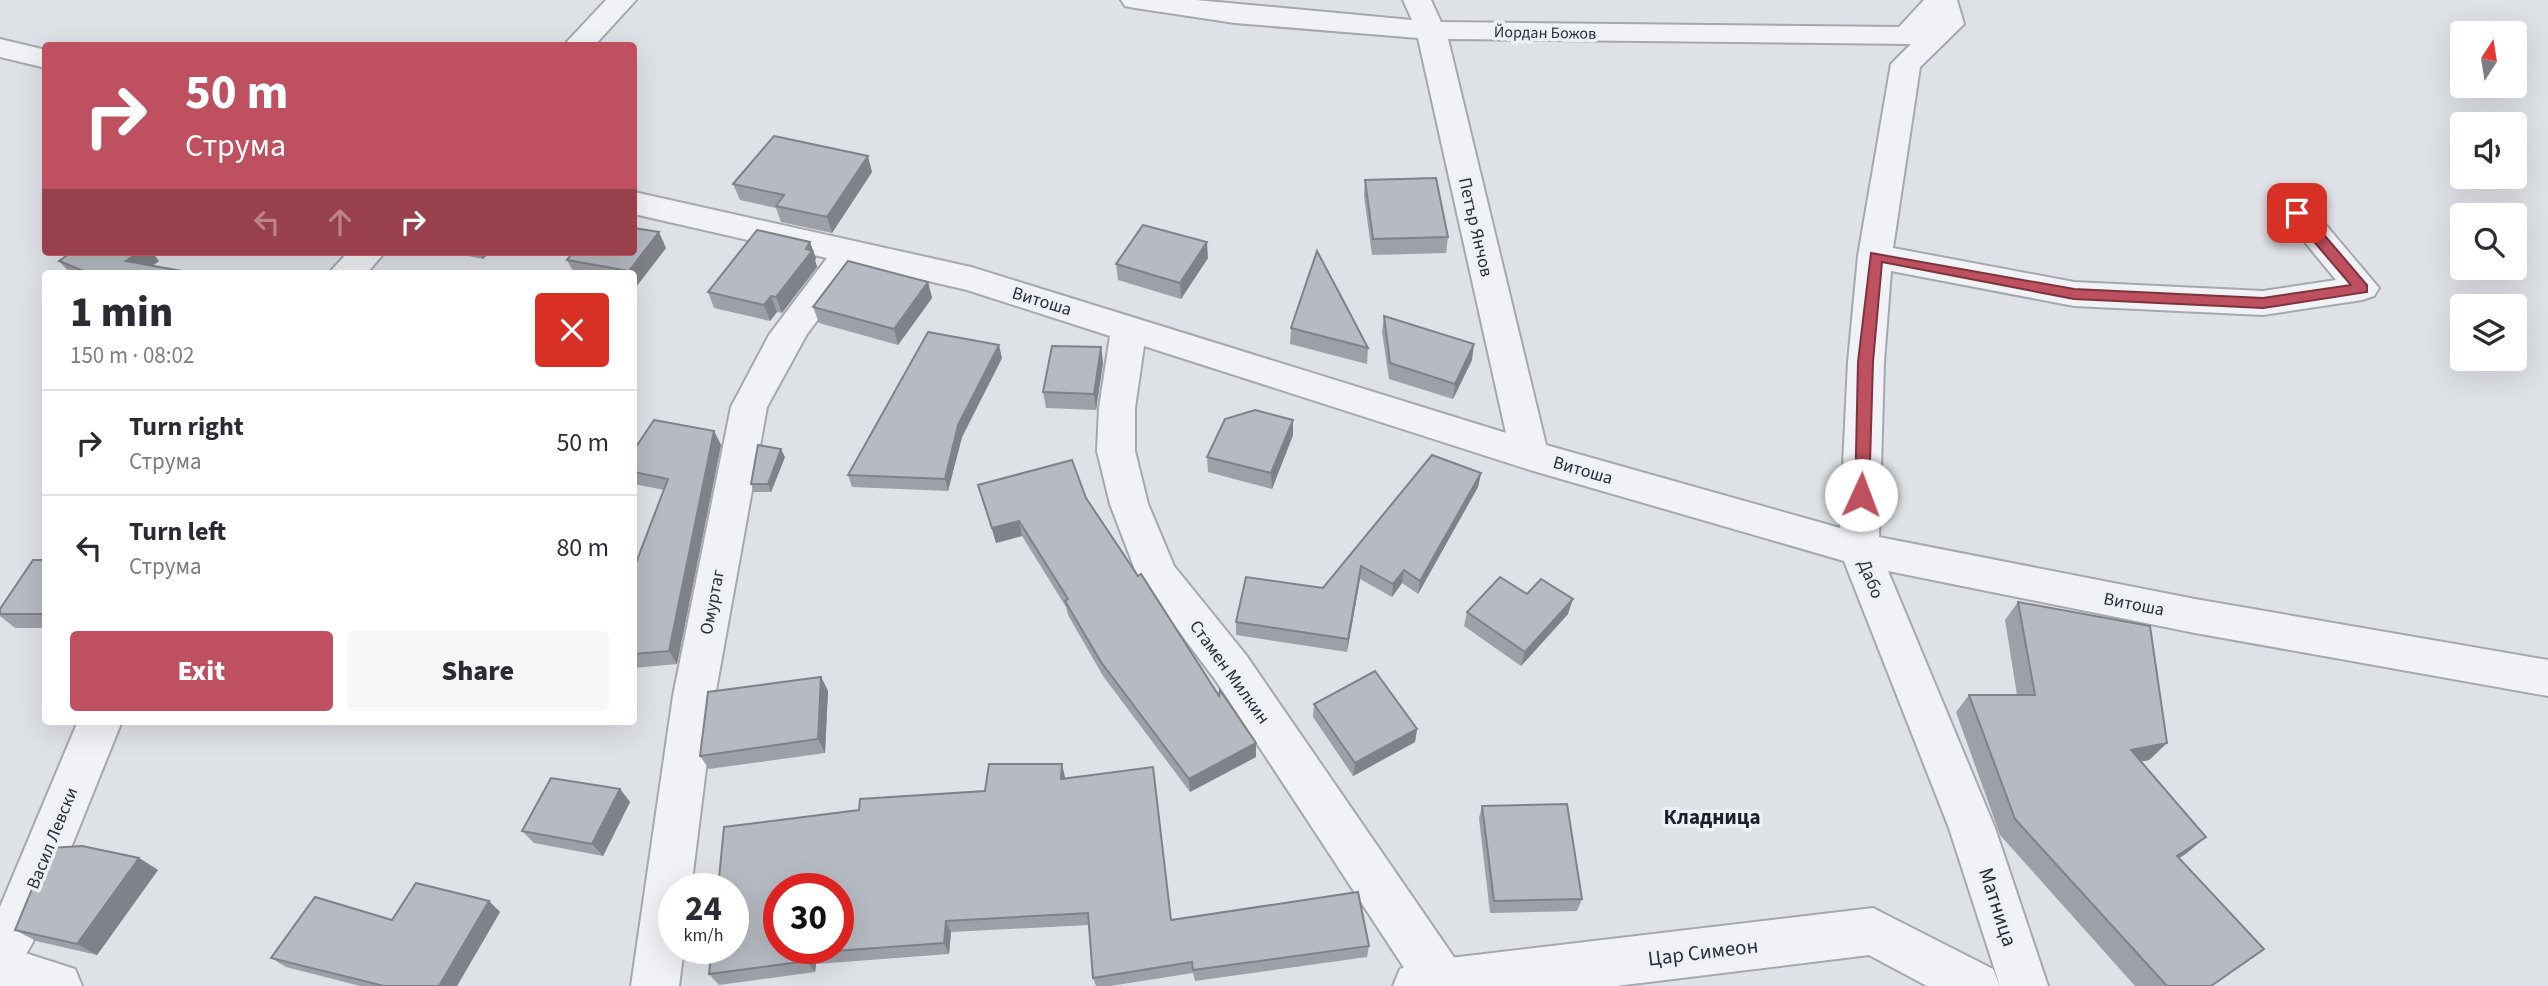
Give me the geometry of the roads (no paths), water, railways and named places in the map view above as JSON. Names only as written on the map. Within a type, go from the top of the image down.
[{"type":"street","points":[[581,42],[622,0]]},
{"type":"street","name":"Йордан Божов","points":[[1135,0],[1235,14],[1430,30],[1907,36],[1942,0]]},
{"type":"street","name":"Петър Янчов","points":[[1417,0],[1430,30],[1530,455]]},
{"type":"street","name":"Дабо","points":[[1942,0],[1950,24],[1906,64],[1875,256],[1866,362],[1859,549],[1972,828]]},
{"type":"street","points":[[0,48],[42,58]]},
{"type":"street","name":"Витоша","points":[[637,204],[853,250],[971,279],[1530,455],[1859,549],[2195,616],[2548,678]]},
{"type":"street","points":[[1875,256],[2074,294],[2263,303],[2362,289],[2297,213]]},
{"type":"street","name":"Омуртаг","points":[[655,986],[695,696],[749,407],[768,364],[783,340],[819,289],[853,250]]},
{"type":"street","points":[[349,270],[364,256]]},
{"type":"street","name":"Стамен Милкин","points":[[1129,327],[1118,408],[1116,451],[1129,504],[1157,575],[1231,668],[1430,984]]},
{"type":"street","name":"Васил Левски","points":[[0,953],[16,926],[98,725]]},
{"type":"street","name":"Матница","points":[[1972,828],[2024,986]]},
{"type":"street","name":"Цар Симеон","points":[[1430,984],[1873,931],[1976,986]]},
{"type":"street","points":[[0,968],[58,986]]},
{"type":"district","name":"Кладница","points":[[1712,817]]}]
